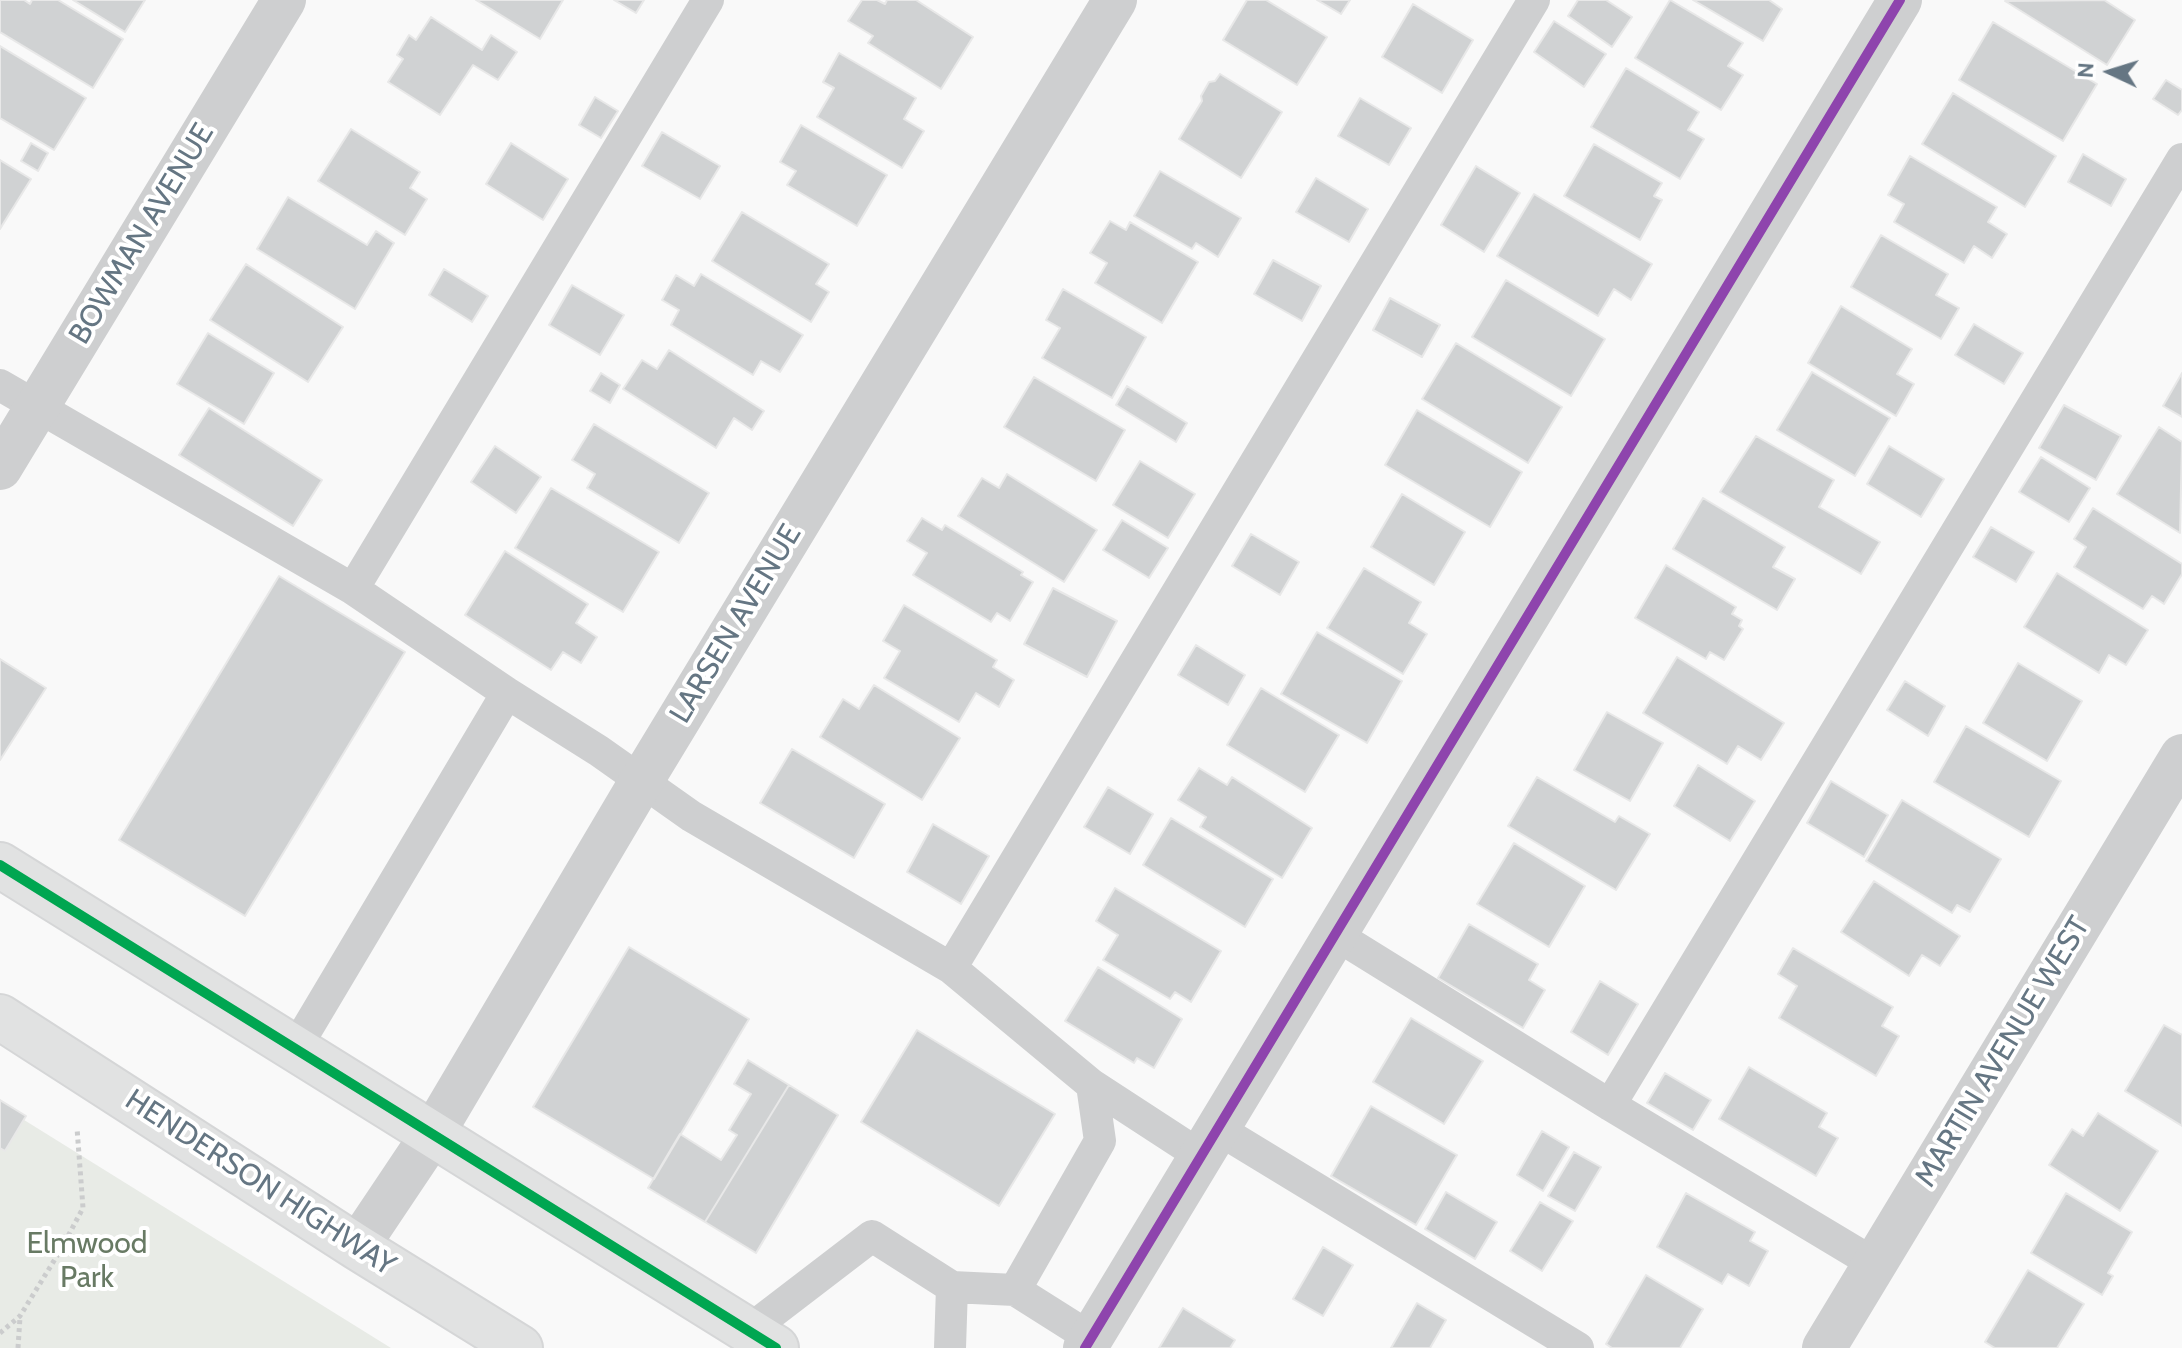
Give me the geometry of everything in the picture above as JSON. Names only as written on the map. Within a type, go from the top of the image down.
[{"type":"main road","points":[[0,865],[762,1339]]},
{"type":"main road","name":"HENDERSON HIGHWAY","points":[[0,1017],[520,1348]]},
{"type":"street","name":"BOWMAN AVENUE","points":[[0,468],[18,397],[284,0]]},
{"type":"street","name":"LARSEN AVENUE","points":[[357,1247],[432,1135],[642,780],[1115,0]]},
{"type":"street","points":[[1088,1343],[1900,0]]},
{"type":"street","name":"MARTIN AVENUE WEST","points":[[1824,1348],[2182,756]]},
{"type":"lane","points":[[353,589],[708,0]]},
{"type":"lane","points":[[951,968],[1534,0]]},
{"type":"lane","points":[[1610,1105],[2182,159]]},
{"type":"lane","points":[[18,397],[353,589],[642,780],[691,816],[951,968],[1092,1085],[1209,1142],[1578,1348]]},
{"type":"lane","points":[[295,1049],[507,693]]},
{"type":"lane","points":[[1336,935],[1875,1264]]},
{"type":"lane","points":[[1015,1290],[1100,1141],[1092,1085]]},
{"type":"lane","points":[[762,1339],[872,1236],[952,1287],[1015,1290],[1088,1343]]},
{"type":"lane","points":[[950,1348],[952,1287]]},
{"type":"path","points":[[0,1333],[20,1316],[83,1208],[77,1122]]},
{"type":"path","points":[[18,1348],[20,1316]]},
{"type":"green space","name":"Elmwood Park","points":[[0,1105],[391,1348],[0,1348]]},
{"type":"building","points":[[0,0],[24,0],[30,4],[32,0],[58,0],[123,39],[93,88],[0,32]]},
{"type":"building","points":[[73,0],[145,0],[125,32]]},
{"type":"building","points":[[476,0],[563,0],[540,39]]},
{"type":"building","points":[[614,0],[644,0],[636,13]]},
{"type":"building","points":[[862,0],[877,0],[885,4],[887,0],[916,0],[973,37],[941,89],[868,43],[873,36],[848,21]]},
{"type":"building","points":[[1247,0],[1266,0],[1327,37],[1297,85],[1223,40]]},
{"type":"building","points":[[1317,0],[1350,0],[1341,14]]},
{"type":"building","points":[[1578,0],[1606,0],[1632,17],[1612,47],[1568,16]]},
{"type":"building","points":[[1670,0],[1743,43],[1728,66],[1743,75],[1721,110],[1635,58]]},
{"type":"building","points":[[1693,0],[1769,0],[1782,9],[1763,41]]},
{"type":"building","points":[[2104,0],[2135,20],[2107,65],[2005,1]]},
{"type":"building","points":[[1413,4],[1473,40],[1442,93],[1382,57]]},
{"type":"building","points":[[431,17],[482,50],[491,35],[517,52],[498,80],[473,65],[440,115],[388,82],[403,59],[397,55],[409,35],[416,40]]},
{"type":"building","points":[[1554,21],[1606,54],[1584,87],[1534,52]]},
{"type":"building","points":[[1993,22],[2097,84],[2063,141],[1959,80]]},
{"type":"building","points":[[0,46],[86,98],[54,150],[0,118]]},
{"type":"building","points":[[839,53],[916,98],[904,119],[924,131],[902,168],[817,117],[834,88],[823,82]]},
{"type":"building","points":[[1626,68],[1699,112],[1688,130],[1704,139],[1680,179],[1591,127]]},
{"type":"building","points":[[1220,74],[1282,112],[1241,178],[1179,139],[1202,101],[1201,96],[1209,82],[1215,81]]},
{"type":"building","points":[[2166,80],[2182,90],[2182,110],[2178,115],[2153,99]]},
{"type":"building","points":[[1953,93],[2056,156],[2025,207],[1922,144]]},
{"type":"building","points":[[595,97],[618,111],[601,138],[579,125]]},
{"type":"building","points":[[1360,98],[1411,128],[1389,165],[1338,136]]},
{"type":"building","points":[[801,125],[887,175],[857,226],[787,185],[796,171],[780,162]]},
{"type":"building","points":[[351,129],[420,172],[410,188],[427,199],[405,235],[318,181]]},
{"type":"building","points":[[662,132],[720,166],[700,199],[642,166]]},
{"type":"building","points":[[31,143],[48,153],[38,171],[21,161]]},
{"type":"building","points":[[511,143],[568,179],[543,220],[486,184]]},
{"type":"building","points":[[1594,144],[1662,183],[1654,196],[1662,200],[1640,240],[1564,196]]},
{"type":"building","points":[[2083,154],[2126,179],[2111,206],[2068,182]]},
{"type":"building","points":[[1910,156],[1997,207],[1988,222],[2007,234],[1992,258],[1974,246],[1964,263],[1894,222],[1904,204],[1888,195]]},
{"type":"building","points":[[0,160],[31,179],[0,229]]},
{"type":"building","points":[[1476,166],[1520,193],[1484,252],[1441,225]]},
{"type":"building","points":[[1160,171],[1241,218],[1218,257],[1196,243],[1192,249],[1134,216]]},
{"type":"building","points":[[1316,178],[1368,209],[1349,242],[1296,212]]},
{"type":"building","points":[[1534,194],[1652,264],[1631,300],[1614,289],[1598,316],[1497,256]]},
{"type":"building","points":[[288,197],[367,245],[376,231],[394,243],[355,309],[257,249]]},
{"type":"building","points":[[742,212],[829,264],[816,284],[829,292],[811,322],[712,261]]},
{"type":"building","points":[[1110,221],[1126,230],[1130,222],[1198,262],[1162,323],[1095,283],[1107,263],[1090,253]]},
{"type":"building","points":[[1881,235],[1948,274],[1936,295],[1959,308],[1941,339],[1851,287]]},
{"type":"building","points":[[1273,260],[1321,286],[1302,321],[1254,294]]},
{"type":"building","points":[[246,264],[343,327],[308,382],[210,320]]},
{"type":"building","points":[[444,269],[488,296],[472,322],[429,295]]},
{"type":"building","points":[[701,274],[803,335],[780,372],[761,361],[753,375],[671,325],[679,310],[662,300],[676,275],[694,286]]},
{"type":"building","points":[[1506,280],[1605,339],[1571,396],[1472,337]]},
{"type":"building","points":[[572,285],[624,315],[600,355],[549,325]]},
{"type":"building","points":[[1063,289],[1146,337],[1112,398],[1042,358],[1060,328],[1046,320]]},
{"type":"building","points":[[1390,298],[1440,325],[1422,357],[1373,330]]},
{"type":"building","points":[[1841,306],[1912,349],[1897,374],[1914,384],[1896,416],[1808,363]]},
{"type":"building","points":[[1974,324],[2023,353],[2004,384],[1955,355]]},
{"type":"building","points":[[208,333],[274,373],[244,424],[177,384]]},
{"type":"building","points":[[1456,343],[1562,407],[1528,463],[1422,399]]},
{"type":"building","points":[[669,350],[764,411],[752,430],[734,418],[716,448],[623,389],[642,360],[657,369]]},
{"type":"building","points":[[1812,372],[1890,418],[1855,476],[1777,430]]},
{"type":"building","points":[[601,373],[620,385],[610,403],[590,391]]},
{"type":"building","points":[[2182,373],[2182,417],[2163,406]]},
{"type":"building","points":[[1034,377],[1125,430],[1096,481],[1004,427]]},
{"type":"building","points":[[1127,386],[1187,423],[1176,442],[1116,405]]},
{"type":"building","points":[[2064,405],[2121,436],[2096,480],[2039,448]]},
{"type":"building","points":[[209,408],[322,480],[293,526],[179,455]]},
{"type":"building","points":[[1417,410],[1522,472],[1490,527],[1385,465]]},
{"type":"building","points":[[594,424],[709,493],[679,543],[587,488],[595,474],[572,460]]},
{"type":"building","points":[[2159,427],[2182,442],[2180,533],[2117,494]]},
{"type":"building","points":[[1756,436],[1834,480],[1819,507],[1880,542],[1861,574],[1720,492]]},
{"type":"building","points":[[495,446],[541,477],[516,513],[471,482]]},
{"type":"building","points":[[1889,446],[1944,479],[1921,517],[1867,484]]},
{"type":"building","points":[[2041,457],[2090,488],[2069,522],[2019,492]]},
{"type":"building","points":[[1140,461],[1195,494],[1168,538],[1113,505]]},
{"type":"building","points":[[1007,474],[1097,530],[1064,582],[958,516],[982,478],[999,488]]},
{"type":"building","points":[[551,488],[659,552],[623,612],[515,548]]},
{"type":"building","points":[[1402,494],[1465,532],[1434,585],[1371,547]]},
{"type":"building","points":[[1703,498],[1785,547],[1773,567],[1795,579],[1777,610],[1673,549]]},
{"type":"building","points":[[2093,508],[2182,564],[2182,574],[2164,604],[2152,596],[2143,609],[2074,567],[2086,547],[2074,539]]},
{"type":"building","points":[[922,518],[942,530],[945,525],[1023,572],[1021,575],[1033,582],[1010,621],[997,613],[991,622],[913,575],[927,553],[907,541]]},
{"type":"building","points":[[1122,520],[1168,548],[1149,578],[1103,550]]},
{"type":"building","points":[[1991,527],[2034,552],[2016,582],[1973,557]]},
{"type":"building","points":[[1251,534],[1299,562],[1280,595],[1232,566]]},
{"type":"building","points":[[505,551],[588,604],[576,623],[597,637],[581,663],[563,652],[551,670],[465,615]]},
{"type":"building","points":[[1666,565],[1736,607],[1732,614],[1742,620],[1739,626],[1743,629],[1724,660],[1710,652],[1706,659],[1635,618]]},
{"type":"building","points":[[1364,568],[1421,602],[1409,623],[1427,634],[1403,674],[1327,628]]},
{"type":"building","points":[[2057,573],[2148,630],[2126,665],[2109,655],[2099,673],[2024,627]]},
{"type":"building","points":[[279,576],[405,652],[245,916],[119,840]]},
{"type":"building","points":[[1053,588],[1117,621],[1087,677],[1024,644]]},
{"type":"building","points":[[904,605],[997,660],[993,667],[1014,680],[999,707],[976,693],[959,722],[884,678],[900,651],[883,641]]},
{"type":"building","points":[[1317,632],[1402,681],[1367,743],[1281,694]]},
{"type":"building","points":[[1196,645],[1245,675],[1228,705],[1178,675]]},
{"type":"building","points":[[1677,657],[1784,723],[1761,760],[1738,746],[1727,764],[1643,713]]},
{"type":"building","points":[[0,659],[46,688],[0,760]]},
{"type":"building","points":[[2018,663],[2082,701],[2047,761],[1983,723]]},
{"type":"building","points":[[1905,681],[1945,706],[1928,736],[1887,710]]},
{"type":"building","points":[[874,685],[960,738],[922,800],[820,737],[843,699],[859,709]]},
{"type":"building","points":[[1261,688],[1339,735],[1305,792],[1227,745]]},
{"type":"building","points":[[1607,712],[1663,743],[1630,801],[1574,770]]},
{"type":"building","points":[[1966,726],[2061,781],[2029,837],[1934,782]]},
{"type":"building","points":[[792,749],[885,804],[854,858],[760,803]]},
{"type":"building","points":[[1698,765],[1755,801],[1730,841],[1674,806]]},
{"type":"building","points":[[1199,768],[1227,785],[1232,777],[1312,828],[1282,878],[1200,827],[1206,817],[1178,800]]},
{"type":"building","points":[[1537,777],[1615,822],[1619,816],[1650,834],[1616,890],[1508,826]]},
{"type":"building","points":[[1831,781],[1888,815],[1864,857],[1807,823]]},
{"type":"building","points":[[1108,787],[1153,814],[1130,854],[1084,827]]},
{"type":"building","points":[[1902,800],[2001,859],[1970,912],[1957,905],[1952,913],[1866,861]]},
{"type":"building","points":[[1171,818],[1273,879],[1245,927],[1143,865]]},
{"type":"building","points":[[933,824],[989,856],[961,904],[907,872]]},
{"type":"building","points":[[1514,843],[1585,886],[1549,947],[1477,904]]},
{"type":"building","points":[[1874,881],[1960,936],[1940,966],[1922,955],[1909,976],[1841,932]]},
{"type":"building","points":[[1115,888],[1221,951],[1191,1002],[1175,992],[1170,999],[1103,960],[1118,935],[1096,921]]},
{"type":"building","points":[[1469,924],[1538,964],[1529,980],[1545,990],[1523,1028],[1438,978]]},
{"type":"building","points":[[629,947],[749,1019],[654,1179],[533,1107]]},
{"type":"building","points":[[1793,948],[1893,1007],[1882,1026],[1899,1036],[1876,1076],[1779,1018],[1797,986],[1778,974]]},
{"type":"building","points":[[1098,967],[1182,1019],[1154,1068],[1137,1058],[1134,1063],[1065,1021]]},
{"type":"building","points":[[1600,981],[1638,1004],[1608,1055],[1571,1032]]},
{"type":"building","points":[[1411,1018],[1483,1061],[1444,1124],[1373,1082]]},
{"type":"building","points":[[2164,1025],[2182,1035],[2182,1126],[2125,1091]]},
{"type":"building","points":[[917,1030],[1055,1114],[999,1206],[861,1122]]},
{"type":"building","points":[[748,1060],[789,1085],[705,1222],[648,1188],[680,1134],[721,1160],[737,1135],[729,1130],[751,1094],[734,1084]]},
{"type":"building","points":[[1749,1067],[1827,1113],[1819,1127],[1838,1138],[1816,1176],[1719,1119]]},
{"type":"building","points":[[1665,1073],[1711,1100],[1693,1130],[1647,1103]]},
{"type":"building","points":[[789,1085],[838,1115],[756,1253],[705,1222]]},
{"type":"building","points":[[0,1100],[26,1116],[5,1151],[0,1148]]},
{"type":"building","points":[[1371,1106],[1457,1155],[1416,1225],[1331,1176]]},
{"type":"building","points":[[2098,1113],[2158,1151],[2120,1211],[2049,1165],[2072,1129],[2083,1136]]},
{"type":"building","points":[[1542,1131],[1569,1147],[1543,1191],[1517,1175]]},
{"type":"building","points":[[1574,1152],[1601,1167],[1575,1211],[1548,1196]]},
{"type":"building","points":[[1446,1192],[1497,1222],[1475,1259],[1425,1229]]},
{"type":"building","points":[[1686,1193],[1755,1232],[1750,1241],[1768,1251],[1749,1286],[1728,1274],[1722,1284],[1657,1247]]},
{"type":"building","points":[[2066,1193],[2132,1232],[2108,1273],[2113,1276],[2102,1295],[2031,1253]]},
{"type":"building","points":[[1540,1202],[1573,1221],[1542,1271],[1510,1251]]},
{"type":"building","points":[[1323,1247],[1353,1265],[1323,1316],[1293,1299]]},
{"type":"building","points":[[2028,1270],[2084,1304],[2057,1348],[1995,1348],[1985,1342]]},
{"type":"building","points":[[1646,1275],[1703,1309],[1680,1348],[1612,1348],[1606,1344]]},
{"type":"building","points":[[1417,1303],[1446,1320],[1430,1348],[1391,1348]]},
{"type":"building","points":[[1183,1308],[1235,1340],[1230,1348],[1159,1348]]},
{"type":"transit line","points":[[1085,1348],[1900,0]]},
{"type":"transit line","points":[[0,865],[776,1348]]}]
